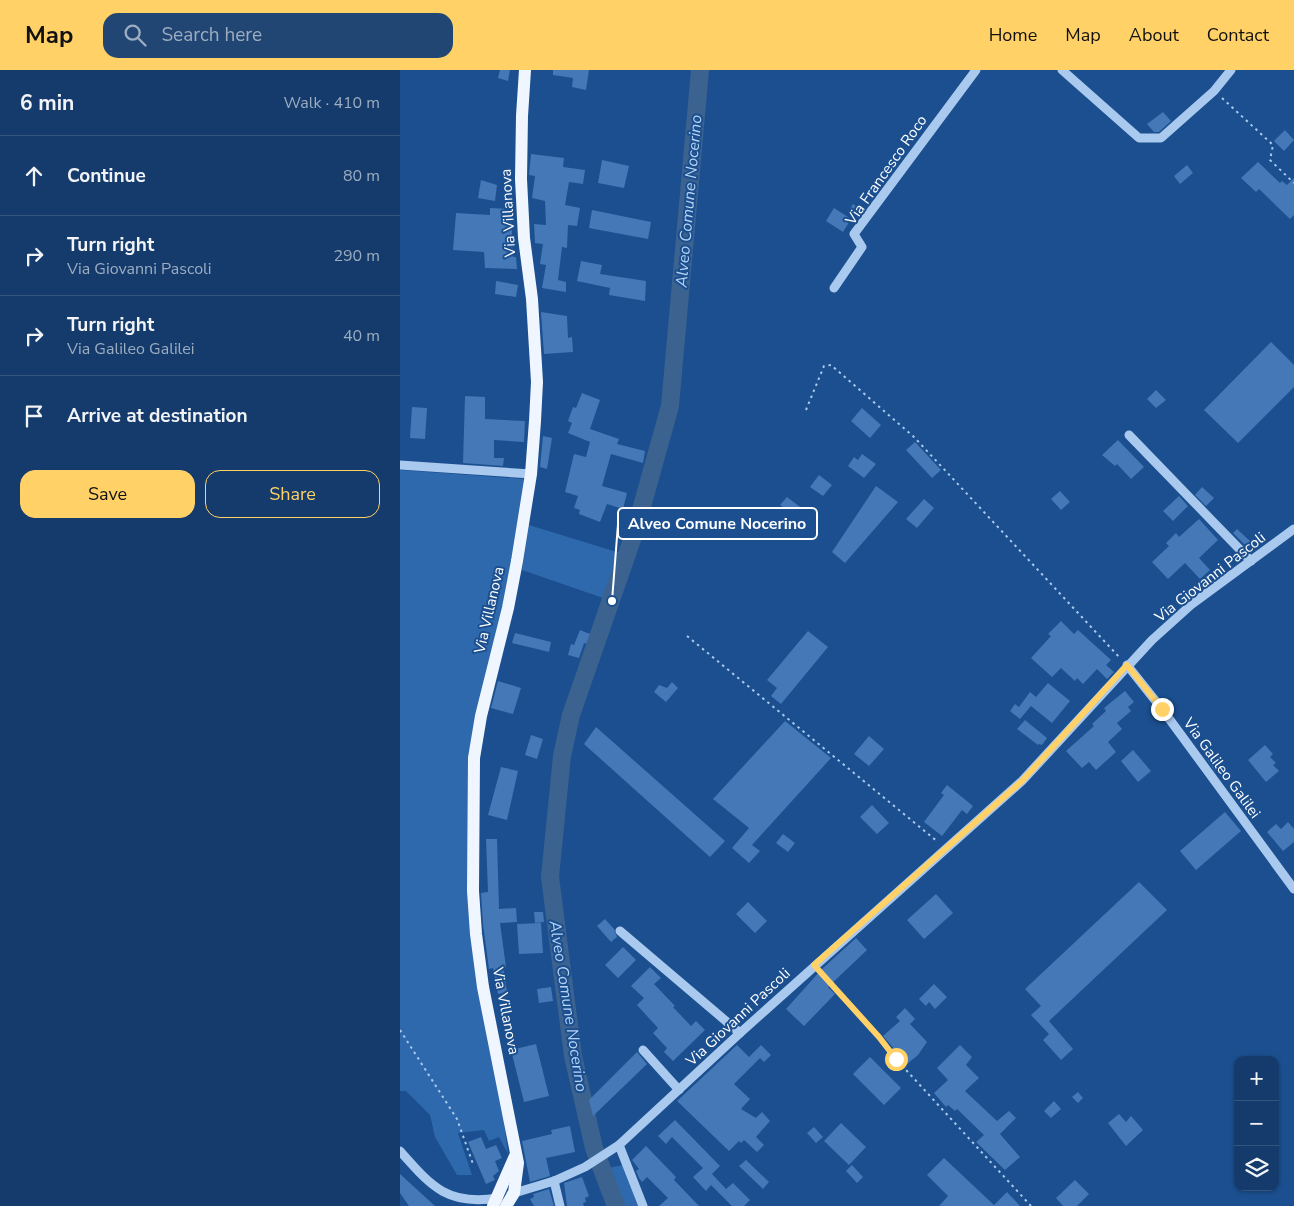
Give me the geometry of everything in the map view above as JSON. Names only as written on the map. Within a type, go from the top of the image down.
[{"type":"main road","name":"Via Villanova","points":[[498,1203],[514,1193],[518,1163],[484,987],[476,934],[474,891],[474,758],[481,716],[508,608],[531,474],[536,382],[532,299],[524,238],[521,179],[522,116],[526,70]]},
{"type":"main road","points":[[498,1203],[516,1154]]},
{"type":"street","name":"Via Francesco Roco","points":[[834,288],[862,247],[854,234],[976,70]]},
{"type":"street","points":[[1062,70],[1139,138],[1161,138],[1214,91],[1230,70]]},
{"type":"street","points":[[1129,435],[1251,561]]},
{"type":"street","points":[[400,464],[531,474]]},
{"type":"street","name":"Via Giovanni Pascoli","points":[[514,1193],[554,1181],[585,1167],[619,1145],[814,965],[1022,781],[1127,665],[1192,604],[1294,530]]},
{"type":"street","name":"Via Galileo Galilei","points":[[1127,665],[1162,709],[1294,889]]},
{"type":"street","points":[[620,931],[740,1033]]},
{"type":"street","points":[[643,1050],[679,1090]]},
{"type":"street","points":[[619,1145],[643,1206]]},
{"type":"street","points":[[400,1151],[429,1183],[443,1195],[470,1201],[498,1203]]},
{"type":"street","points":[[554,1181],[560,1206]]},
{"type":"path","points":[[1214,91],[1273,145],[1270,160],[1294,183]]},
{"type":"path","points":[[806,410],[824,366],[830,365],[914,437],[1038,573],[1127,665]]},
{"type":"path","points":[[687,636],[946,849]]},
{"type":"path","points":[[814,965],[879,1037],[896,1059],[1031,1206]]},
{"type":"path","points":[[400,1030],[456,1119],[473,1164]]},
{"type":"shaded area","points":[[400,470],[524,479],[468,829],[508,1154],[499,1137],[489,1141],[484,1130],[458,1133],[472,1175],[457,1175],[435,1137],[430,1115],[406,1091],[400,1091]]},
{"type":"shaded area","points":[[529,525],[623,554],[606,599],[522,570]]},
{"type":"shaded area","points":[[623,1165],[640,1206],[623,1206],[608,1168]]},
{"type":"building","points":[[500,70],[510,70],[508,81],[498,78]]},
{"type":"building","points":[[553,70],[589,70],[586,90],[572,87],[573,78],[553,75]]},
{"type":"building","points":[[1163,112],[1171,121],[1159,132],[1154,132],[1147,124]]},
{"type":"building","points":[[1285,130],[1294,140],[1284,151],[1274,141]]},
{"type":"building","points":[[531,154],[564,158],[563,167],[585,170],[583,184],[569,182],[565,205],[580,208],[577,226],[568,225],[567,248],[562,247],[558,280],[566,282],[566,292],[542,288],[546,265],[540,264],[543,244],[535,243],[534,224],[546,225],[545,201],[532,198],[535,176],[529,175]]},
{"type":"building","points":[[602,160],[629,166],[624,188],[598,183]]},
{"type":"building","points":[[1258,162],[1280,183],[1282,181],[1287,185],[1294,178],[1294,215],[1290,219],[1259,189],[1256,192],[1241,178]]},
{"type":"building","points":[[1187,165],[1193,173],[1180,184],[1174,176]]},
{"type":"building","points":[[481,180],[497,185],[495,201],[478,198]]},
{"type":"building","points":[[853,204],[863,211],[858,218],[848,211]]},
{"type":"building","points":[[490,208],[511,209],[513,257],[516,257],[517,269],[485,268],[484,252],[453,250],[456,213],[490,215]]},
{"type":"building","points":[[834,208],[851,219],[843,232],[826,221]]},
{"type":"building","points":[[592,210],[651,222],[648,239],[589,228]]},
{"type":"building","points":[[581,261],[602,265],[600,274],[646,281],[645,301],[609,295],[610,288],[577,281]]},
{"type":"building","points":[[496,281],[518,285],[516,297],[495,294]]},
{"type":"building","points":[[541,312],[567,316],[568,338],[572,337],[573,352],[544,354]]},
{"type":"building","points":[[1271,342],[1294,365],[1294,387],[1238,443],[1204,410]]},
{"type":"building","points":[[1156,390],[1166,400],[1156,408],[1147,399]]},
{"type":"building","points":[[582,393],[600,400],[590,429],[619,439],[617,444],[645,451],[643,463],[611,454],[602,486],[627,493],[623,509],[607,504],[600,522],[579,514],[580,510],[574,508],[578,496],[565,492],[574,454],[586,457],[590,442],[568,433],[572,423],[568,421],[573,407],[576,408]]},
{"type":"building","points":[[465,396],[485,397],[485,419],[525,421],[524,442],[494,440],[494,458],[504,458],[503,466],[463,463]]},
{"type":"building","points":[[412,407],[427,408],[425,439],[410,438]]},
{"type":"building","points":[[862,408],[881,425],[870,438],[851,421]]},
{"type":"building","points":[[543,436],[552,438],[547,469],[540,467]]},
{"type":"building","points":[[1118,440],[1144,467],[1131,479],[1117,464],[1115,466],[1102,455]]},
{"type":"building","points":[[915,442],[941,470],[932,478],[906,450]]},
{"type":"building","points":[[862,454],[876,464],[864,478],[848,466],[854,457],[858,460]]},
{"type":"building","points":[[819,475],[832,485],[823,496],[810,487]]},
{"type":"building","points":[[876,486],[898,502],[845,563],[832,552]]},
{"type":"building","points":[[1202,487],[1214,498],[1206,506],[1195,495]]},
{"type":"building","points":[[1060,491],[1070,502],[1061,510],[1051,499]]},
{"type":"building","points":[[1179,496],[1188,506],[1173,521],[1163,511]]},
{"type":"building","points":[[787,497],[804,510],[796,520],[782,509],[783,507],[780,505]]},
{"type":"building","points":[[924,499],[934,508],[917,528],[906,519]]},
{"type":"building","points":[[1199,519],[1218,540],[1199,558],[1210,570],[1200,579],[1185,563],[1168,579],[1152,562],[1169,546],[1166,543],[1176,533],[1179,537]]},
{"type":"building","points":[[1237,529],[1251,542],[1247,547],[1233,533]]},
{"type":"building","points":[[1061,621],[1074,634],[1078,630],[1111,660],[1106,665],[1114,672],[1107,679],[1097,669],[1083,684],[1077,678],[1075,681],[1061,668],[1052,677],[1031,658],[1051,636],[1048,634]]},
{"type":"building","points":[[580,630],[590,634],[586,644],[584,643],[579,658],[568,655],[571,644],[574,645]]},
{"type":"building","points":[[808,631],[828,647],[781,704],[771,696],[777,688],[767,680]]},
{"type":"building","points":[[515,633],[551,642],[549,652],[512,643]]},
{"type":"building","points":[[498,681],[521,688],[513,714],[491,708]]},
{"type":"building","points":[[672,682],[678,688],[666,702],[654,692],[659,685],[667,688]]},
{"type":"building","points":[[1048,683],[1070,701],[1052,723],[1031,706],[1020,719],[1010,711],[1015,704],[1019,707],[1030,692],[1036,697]]},
{"type":"building","points":[[1125,691],[1134,702],[1128,707],[1131,711],[1117,723],[1122,729],[1108,742],[1116,752],[1096,770],[1089,762],[1082,768],[1066,751],[1094,726],[1092,724],[1106,711],[1104,708]]},
{"type":"building","points":[[1025,720],[1047,738],[1042,745],[1038,745],[1017,729]]},
{"type":"building","points":[[785,721],[831,758],[752,845],[760,851],[749,863],[732,848],[749,828],[713,799]]},
{"type":"building","points":[[596,727],[725,841],[710,857],[584,744]]},
{"type":"building","points":[[531,735],[543,739],[537,759],[525,755]]},
{"type":"building","points":[[869,736],[884,749],[869,766],[854,754]]},
{"type":"building","points":[[1265,745],[1273,754],[1270,757],[1276,763],[1273,765],[1279,771],[1266,782],[1248,760]]},
{"type":"building","points":[[1133,750],[1151,771],[1138,782],[1121,761]]},
{"type":"building","points":[[1213,751],[1221,760],[1219,762],[1221,765],[1215,771],[1206,758]]},
{"type":"building","points":[[501,767],[518,771],[507,820],[488,815]]},
{"type":"building","points":[[947,785],[973,806],[967,814],[962,810],[942,836],[924,822],[944,795],[941,793]]},
{"type":"building","points":[[872,805],[889,823],[877,834],[860,817]]},
{"type":"building","points":[[1225,812],[1241,831],[1196,870],[1180,851]]},
{"type":"building","points":[[1288,822],[1294,829],[1294,842],[1283,851],[1267,832],[1276,824],[1281,829]]},
{"type":"building","points":[[783,834],[795,843],[788,852],[776,843]]},
{"type":"building","points":[[486,839],[497,839],[499,909],[516,908],[517,922],[500,923],[506,967],[503,967],[507,992],[498,994],[493,968],[489,969],[483,924],[481,893],[488,892]]},
{"type":"building","points":[[1139,882],[1167,910],[1049,1021],[1073,1049],[1061,1060],[1043,1040],[1049,1034],[1031,1015],[1041,1006],[1025,989]]},
{"type":"building","points":[[936,894],[953,913],[924,939],[907,920]]},
{"type":"building","points":[[748,902],[767,921],[755,933],[736,914]]},
{"type":"building","points":[[534,912],[543,912],[544,922],[535,923]]},
{"type":"building","points":[[605,919],[614,929],[617,937],[611,942],[597,926]]},
{"type":"building","points":[[541,923],[543,953],[519,954],[517,924]]},
{"type":"building","points":[[856,938],[867,950],[828,987],[835,994],[804,1026],[786,1009],[822,969]]},
{"type":"building","points":[[623,947],[636,960],[618,978],[605,965]]},
{"type":"building","points":[[650,967],[661,978],[654,984],[675,1006],[673,1007],[691,1026],[696,1021],[705,1030],[673,1061],[664,1052],[667,1048],[653,1033],[658,1028],[637,1005],[644,998],[631,986]]},
{"type":"building","points":[[934,984],[947,997],[935,1009],[929,1002],[926,1006],[919,999]]},
{"type":"building","points":[[551,987],[553,1001],[539,1003],[537,989]]},
{"type":"building","points":[[905,1008],[915,1019],[910,1024],[927,1042],[918,1055],[907,1064],[883,1036],[900,1021],[896,1017]]},
{"type":"building","points":[[536,1044],[549,1096],[524,1102],[511,1050]]},
{"type":"building","points":[[737,1045],[749,1057],[761,1045],[771,1055],[764,1062],[760,1058],[734,1084],[750,1099],[741,1109],[756,1118],[762,1112],[770,1121],[756,1137],[764,1145],[757,1152],[744,1140],[741,1143],[739,1141],[729,1151],[677,1101]]},
{"type":"building","points":[[960,1045],[972,1057],[966,1065],[979,1078],[965,1091],[997,1121],[1009,1111],[1016,1118],[1000,1134],[1020,1157],[1005,1170],[976,1142],[984,1135],[957,1109],[955,1111],[948,1105],[946,1107],[934,1093],[948,1080],[937,1068]]},
{"type":"building","points":[[637,1052],[647,1064],[593,1116],[589,1100]]},
{"type":"building","points":[[870,1057],[901,1088],[884,1105],[853,1074]]},
{"type":"building","points":[[1078,1092],[1083,1098],[1078,1103],[1072,1097]]},
{"type":"building","points":[[1054,1101],[1061,1109],[1051,1118],[1044,1111]]},
{"type":"building","points":[[1119,1114],[1126,1122],[1131,1116],[1143,1130],[1126,1146],[1108,1123]]},
{"type":"building","points":[[675,1120],[720,1166],[712,1174],[726,1189],[733,1183],[750,1200],[744,1206],[732,1206],[711,1185],[706,1191],[693,1177],[703,1168],[672,1137],[666,1144],[658,1136]]},
{"type":"building","points":[[841,1123],[866,1147],[849,1165],[824,1141]]},
{"type":"building","points":[[570,1126],[575,1152],[546,1158],[550,1176],[530,1182],[522,1141],[552,1134],[551,1130]]},
{"type":"building","points":[[814,1127],[823,1137],[816,1143],[807,1133]]},
{"type":"building","points":[[481,1137],[486,1149],[496,1145],[502,1158],[495,1161],[499,1171],[493,1176],[495,1180],[486,1184],[468,1142]]},
{"type":"building","points":[[646,1146],[676,1177],[674,1180],[699,1206],[659,1206],[668,1198],[647,1177],[642,1182],[636,1171],[639,1169],[632,1160]]},
{"type":"building","points":[[944,1158],[994,1205],[1007,1192],[1020,1206],[939,1206],[948,1196],[927,1175]]},
{"type":"building","points":[[746,1160],[769,1182],[763,1189],[739,1166]]},
{"type":"building","points":[[852,1165],[863,1177],[857,1183],[846,1171]]},
{"type":"building","points":[[400,1174],[435,1206],[409,1206],[400,1193]]},
{"type":"building","points":[[582,1177],[589,1196],[585,1198],[584,1206],[567,1206],[564,1183]]},
{"type":"building","points":[[1075,1180],[1089,1194],[1077,1206],[1063,1206],[1056,1198]]},
{"type":"building","points":[[549,1189],[554,1206],[534,1206],[530,1199],[534,1197],[533,1194]]},
{"type":"waterway","name":"Alveo Comune Nocerino","points":[[616,1206],[594,1148],[573,1056],[550,877],[562,756],[571,715],[636,528],[670,406],[700,70]]},
{"type":"place","name":"Alveo Comune Nocerino","points":[[612,601]]},
{"type":"route","points":[[896,1059],[879,1037],[814,965],[1022,781],[1127,665],[1162,709]]}]
